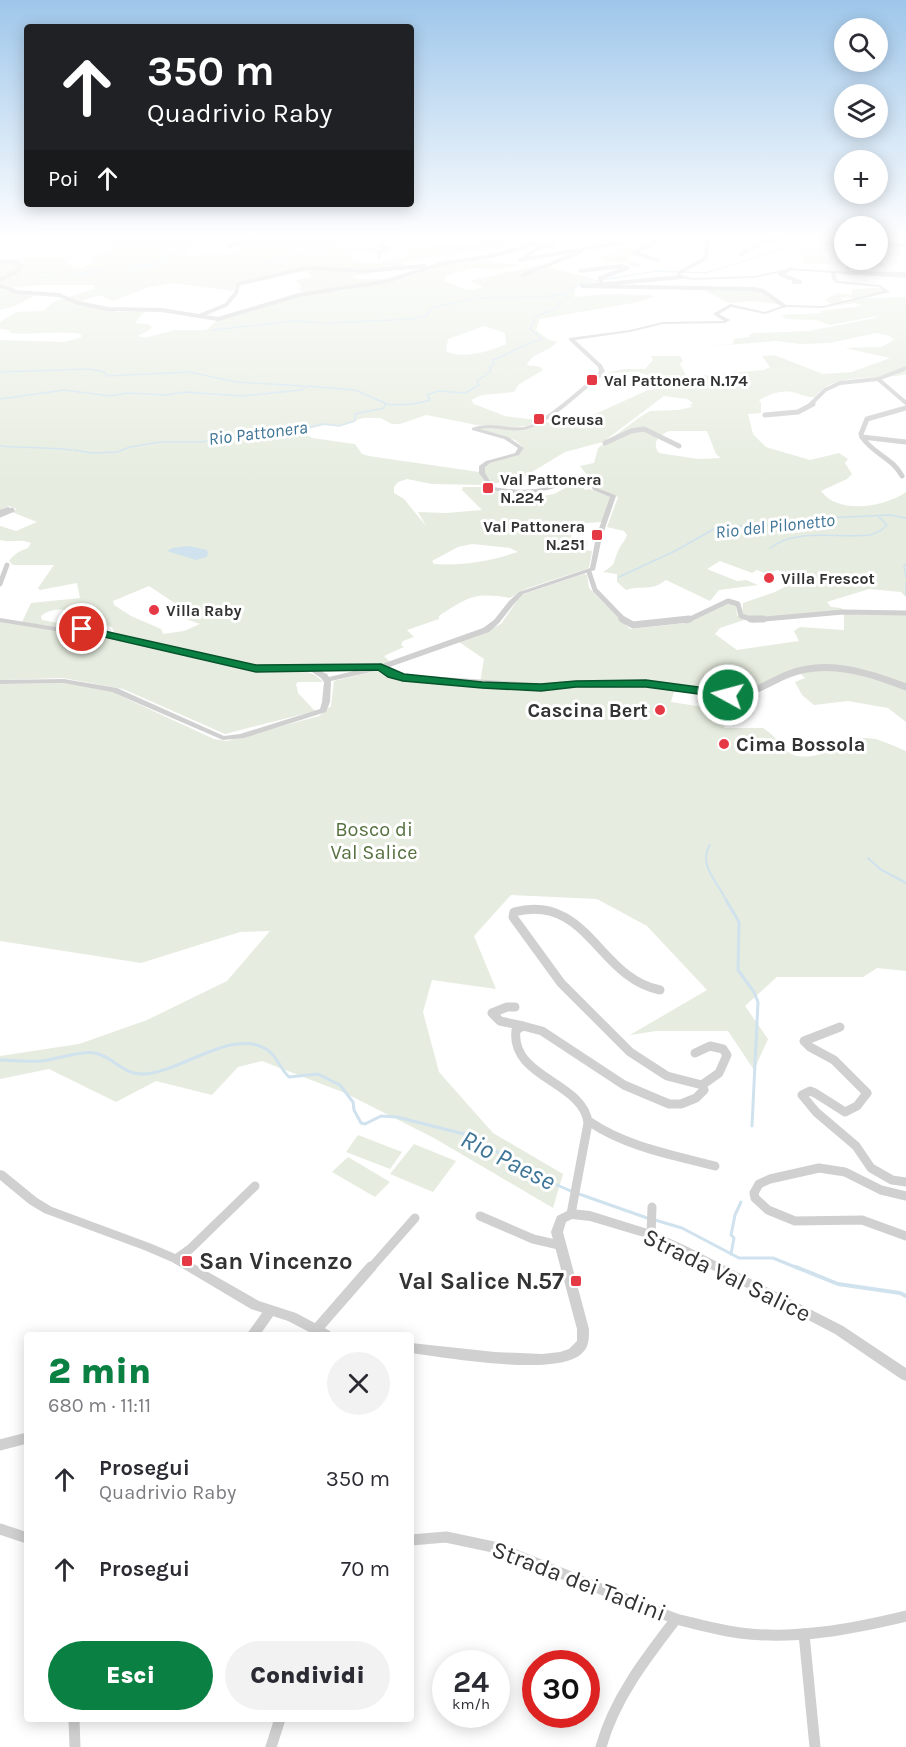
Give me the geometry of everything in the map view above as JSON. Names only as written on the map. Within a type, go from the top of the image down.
[{"type":"street","points":[[312,669],[327,680],[381,667],[486,630],[501,620],[512,601],[521,593],[594,569],[599,537],[613,496],[595,489],[590,480],[582,476],[570,478],[544,489],[492,488],[482,473],[482,466],[488,462],[517,454],[521,448],[511,440],[478,432],[475,428],[532,426],[599,376],[602,371],[600,366],[572,341],[574,338],[630,331],[663,323],[727,321]]},
{"type":"street","points":[[765,415],[802,411],[821,397],[825,390],[842,382],[878,379],[906,368]]},
{"type":"street","points":[[878,379],[905,407],[867,419],[861,431],[862,437],[871,449],[897,465],[902,476]]},
{"type":"street","points":[[604,443],[612,442],[633,430],[642,429],[650,430],[662,440],[679,447]]},
{"type":"street","points":[[862,437],[906,442]]},
{"type":"street","points":[[0,514],[10,509]]},
{"type":"street","points":[[0,584],[8,565]]},
{"type":"street","points":[[589,572],[595,590],[622,619],[633,625],[686,621],[728,601],[738,604],[741,616],[754,620],[843,612],[906,613]]},
{"type":"street","points":[[0,620],[56,629],[91,630],[249,667],[312,669],[381,667],[392,675],[403,678],[482,685],[541,687],[576,684],[646,684],[738,695],[753,693],[795,672],[828,668],[874,676],[906,687]]},
{"type":"street","points":[[0,682],[64,681],[114,690],[210,734],[228,738],[323,710],[326,702],[327,680]]},
{"type":"street","points":[[660,990],[649,988],[622,973],[583,929],[568,920],[538,910],[521,909],[514,912],[513,917],[561,983],[630,1052],[667,1076],[702,1085],[719,1073],[727,1055],[723,1049],[710,1046],[695,1053]]},
{"type":"street","points":[[515,1007],[496,1010],[492,1013],[500,1021],[542,1031],[610,1077],[669,1104],[681,1104],[696,1098],[704,1090],[702,1085]]},
{"type":"street","points":[[523,1026],[516,1030],[515,1036],[529,1063],[545,1078],[577,1101],[587,1112],[590,1122],[600,1131],[715,1166]]},
{"type":"street","points":[[840,1027],[804,1041],[810,1047],[834,1060],[867,1093],[857,1106],[844,1112],[832,1106],[826,1097],[819,1093],[810,1091],[802,1095],[816,1112],[847,1137],[871,1168],[892,1180],[906,1182]]},
{"type":"street","points":[[414,1348],[532,1359],[573,1353],[583,1343],[583,1329],[557,1232],[561,1219],[571,1214],[585,1133],[590,1122]]},
{"type":"street","points":[[906,1196],[881,1190],[845,1172],[819,1168],[770,1179],[759,1184],[754,1193],[754,1198],[768,1210],[795,1221],[862,1220],[906,1236]]},
{"type":"street","points":[[0,1174],[48,1210],[148,1247],[270,1311],[292,1317],[321,1332],[416,1218]]},
{"type":"street","points":[[176,1260],[255,1186]]},
{"type":"street","name":"Strada Val Salice","points":[[571,1214],[652,1220],[839,1330],[906,1375]]},
{"type":"street","points":[[480,1216],[533,1239],[559,1245]]},
{"type":"street","points":[[255,1332],[270,1311]]},
{"type":"street","points":[[0,1445],[24,1439]]},
{"type":"street","points":[[0,1529],[24,1537]]},
{"type":"street","name":"Strada dei Tadini","points":[[414,1540],[437,1536],[505,1550],[597,1585],[676,1619],[750,1634],[804,1634],[906,1616]]},
{"type":"street","name":"Strada dei Tadini","points":[[601,1747],[611,1718],[653,1648],[676,1619]]},
{"type":"street","points":[[804,1634],[815,1747]]},
{"type":"street","points":[[74,1722],[75,1747]]},
{"type":"street","points":[[271,1747],[279,1722]]},
{"type":"green space","points":[[137,321],[135,323],[150,325],[152,328],[138,336],[145,338],[174,330],[206,330],[217,321],[539,321],[536,330],[548,339],[557,342],[533,357],[527,365],[541,367],[543,370],[518,385],[514,392],[482,395],[471,400],[474,404],[505,416],[537,420],[528,426],[477,425],[426,415],[400,424],[392,424],[380,418],[363,418],[341,426],[325,425],[301,431],[312,438],[355,444],[362,454],[369,456],[479,472],[486,485],[432,484],[407,479],[398,482],[394,487],[394,493],[404,499],[426,526],[418,512],[446,513],[482,510],[462,490],[463,487],[487,487],[500,491],[541,491],[543,496],[554,494],[580,480],[585,490],[589,489],[611,497],[602,522],[587,523],[572,528],[571,540],[587,541],[587,546],[583,550],[592,551],[589,568],[525,589],[510,598],[479,596],[465,600],[439,616],[439,619],[407,630],[414,637],[403,641],[401,645],[404,647],[384,656],[390,662],[377,665],[254,665],[114,632],[112,627],[87,620],[84,613],[67,610],[51,611],[41,616],[42,620],[58,623],[56,627],[22,622],[31,603],[80,598],[77,583],[40,590],[38,588],[54,565],[13,565],[9,561],[17,553],[28,548],[31,543],[0,540],[0,526],[16,531],[37,522],[12,512],[17,509],[9,506],[0,510],[0,340],[64,342],[82,337],[80,334],[54,332],[10,333],[10,330],[0,329],[0,322]],"holes":[[[484,326],[505,333],[506,344],[468,355],[452,354],[446,351],[448,339]],[[529,523],[570,524],[557,532],[512,528]],[[472,544],[510,548],[518,552],[466,563],[434,564],[432,561],[458,547]],[[149,586],[176,604],[186,619],[200,624],[184,631],[163,634],[161,629],[131,616],[114,605],[113,601]]]},
{"type":"green space","points":[[817,321],[854,321],[830,325]]},
{"type":"green space","points":[[862,321],[906,321],[906,374],[857,378],[833,383],[815,397],[791,392],[776,393],[759,400],[761,413],[748,414],[753,434],[766,447],[810,460],[839,453],[848,459],[845,463],[852,474],[847,479],[821,491],[829,499],[850,506],[874,505],[906,492],[906,597],[901,592],[869,589],[827,602],[831,607],[841,608],[844,611],[754,619],[742,614],[743,603],[775,592],[800,579],[777,570],[766,574],[757,570],[752,573],[720,561],[707,569],[737,581],[746,580],[758,585],[719,590],[710,601],[666,580],[655,586],[626,590],[617,582],[617,574],[603,572],[613,564],[627,535],[624,531],[607,527],[618,497],[595,488],[596,481],[580,466],[594,463],[598,448],[640,417],[650,411],[692,407],[690,405],[693,403],[687,399],[664,396],[603,442],[565,452],[527,475],[493,484],[484,473],[484,467],[487,464],[515,455],[522,451],[523,447],[515,440],[478,429],[528,429],[542,421],[564,426],[573,424],[648,390],[662,388],[662,384],[653,377],[638,372],[605,373],[625,369],[645,369],[653,360],[651,356],[680,356],[683,361],[680,364],[687,377],[764,370],[770,367],[762,356],[774,355],[823,374],[852,372],[890,358],[845,348],[881,347],[894,340],[890,336],[877,333],[829,343],[801,344],[776,341],[704,347],[733,344],[734,339],[750,337],[749,335],[754,333],[809,331]],"holes":[[[670,431],[707,431],[716,454],[721,458],[698,459],[659,453],[656,442]]]},
{"type":"green space","points":[[584,574],[587,575],[589,588],[630,629],[687,623],[725,603],[736,605],[737,615],[744,620],[720,628],[715,634],[737,650],[799,641],[794,631],[800,627],[844,630],[844,614],[906,615],[906,686],[884,678],[811,667],[747,693],[666,685],[542,686],[480,683],[484,659],[459,642],[501,624],[521,595]]},
{"type":"green space","points":[[0,621],[88,631],[238,668],[307,672],[323,682],[298,682],[296,684],[298,693],[315,711],[225,734],[123,689],[63,678],[0,680]]},
{"type":"green space","name":"Bosco di Val Salice","points":[[379,670],[401,679],[675,688],[671,702],[729,711],[724,728],[763,728],[787,751],[798,756],[810,756],[834,750],[838,740],[860,738],[880,740],[906,751],[906,971],[877,968],[863,977],[777,977],[745,1006],[768,1039],[754,1070],[728,1031],[656,1031],[630,1035],[707,990],[647,926],[597,899],[511,895],[474,936],[496,989],[432,980],[423,1012],[439,1072],[493,1133],[563,1174],[553,1208],[434,1138],[345,1093],[262,1061],[238,1067],[212,1095],[156,1081],[116,1102],[49,1069],[0,1079],[0,1056],[79,1044],[147,1020],[227,981],[270,931],[240,932],[141,963],[0,941],[0,684],[67,683],[110,691],[214,739],[227,741],[319,716],[331,706],[334,681]]},
{"type":"green space","points":[[806,670],[845,671],[906,689],[906,722],[888,708],[848,701],[814,705],[802,695],[795,682],[805,678],[799,672]]},
{"type":"green space","points":[[358,1135],[402,1152],[390,1169],[346,1152]]},
{"type":"green space","points":[[414,1144],[456,1161],[433,1192],[390,1174]]},
{"type":"green space","points":[[348,1157],[390,1182],[375,1197],[332,1172]]},
{"type":"water","points":[[189,546],[207,550],[207,557],[196,560],[167,551],[172,548]]},
{"type":"waterway","name":"Rio Pattonera","points":[[212,330],[294,321],[324,323]]},
{"type":"waterway","points":[[327,323],[380,321]]},
{"type":"waterway","name":"Rio Pattonera","points":[[74,450],[92,453],[117,452],[130,447],[161,442],[200,442],[232,438],[240,434],[276,428],[309,427],[323,424],[339,426],[355,421],[355,414],[384,408],[385,404],[408,405],[424,402],[430,400],[427,395],[438,391],[465,393],[479,385],[477,381],[491,371],[489,367],[494,365],[493,360],[542,339],[530,329],[535,321]]},
{"type":"waterway","points":[[0,372],[90,369],[104,372],[107,376],[189,372],[236,382],[304,386]]},
{"type":"waterway","points":[[0,399],[64,390],[110,396],[127,393],[165,395],[185,392],[242,396],[302,390],[307,386],[355,390],[387,404]]},
{"type":"waterway","name":"Rio Pattonera","points":[[0,446],[72,450]]},
{"type":"waterway","name":"Rio del Pilonetto","points":[[619,577],[677,550],[714,529],[758,524],[772,526],[825,518],[890,515],[906,518]]},
{"type":"waterway","points":[[770,548],[781,542],[805,536],[870,535],[887,525],[879,517]]},
{"type":"waterway","points":[[906,564],[904,566],[906,578]]},
{"type":"waterway","points":[[906,583],[906,595]]},
{"type":"waterway","points":[[710,845],[706,860],[708,867],[727,902]]},
{"type":"waterway","points":[[868,858],[880,869],[906,883]]},
{"type":"waterway","points":[[726,900],[739,922],[738,970],[754,992],[758,1002],[752,1126]]},
{"type":"waterway","name":"Rio Paese","points":[[0,1060],[41,1061],[89,1052],[102,1055],[130,1072],[144,1074],[174,1066],[222,1047],[252,1044],[270,1052],[289,1077],[318,1074],[340,1085],[353,1102],[354,1110],[361,1123],[365,1124],[381,1116],[397,1117],[472,1136],[532,1174],[573,1192]]},
{"type":"waterway","name":"Rio Paese","points":[[579,1194],[650,1219]]},
{"type":"waterway","points":[[731,1254],[734,1238],[731,1235],[735,1215],[741,1202]]},
{"type":"waterway","name":"Rio Paese","points":[[655,1220],[682,1228],[731,1254]]},
{"type":"waterway","name":"Rio Paese","points":[[731,1254],[739,1258],[773,1258],[800,1269]]},
{"type":"waterway","name":"Rio Paese","points":[[796,1267],[838,1284],[900,1293],[906,1296]]},
{"type":"place","name":"Val Pattonera N.174","points":[[592,380]]},
{"type":"place","name":"Creusa","points":[[539,419]]},
{"type":"place","name":"Val Pattonera N.224","points":[[488,488]]},
{"type":"place","name":"Val Pattonera N.251","points":[[597,535]]},
{"type":"place","name":"Villa Frescot","points":[[769,578]]},
{"type":"place","name":"Villa Raby","points":[[154,610]]},
{"type":"place","name":"Cascina Bert","points":[[660,710]]},
{"type":"place","name":"Cima Bossola","points":[[724,744]]},
{"type":"place","name":"San Vincenzo","points":[[187,1261]]},
{"type":"place","name":"Val Salice N.57","points":[[576,1281]]},
{"type":"route","points":[[82,629],[104,632],[218,661],[256,668],[381,667],[392,675],[403,678],[482,685],[541,687],[576,684],[646,684],[728,695]]}]
